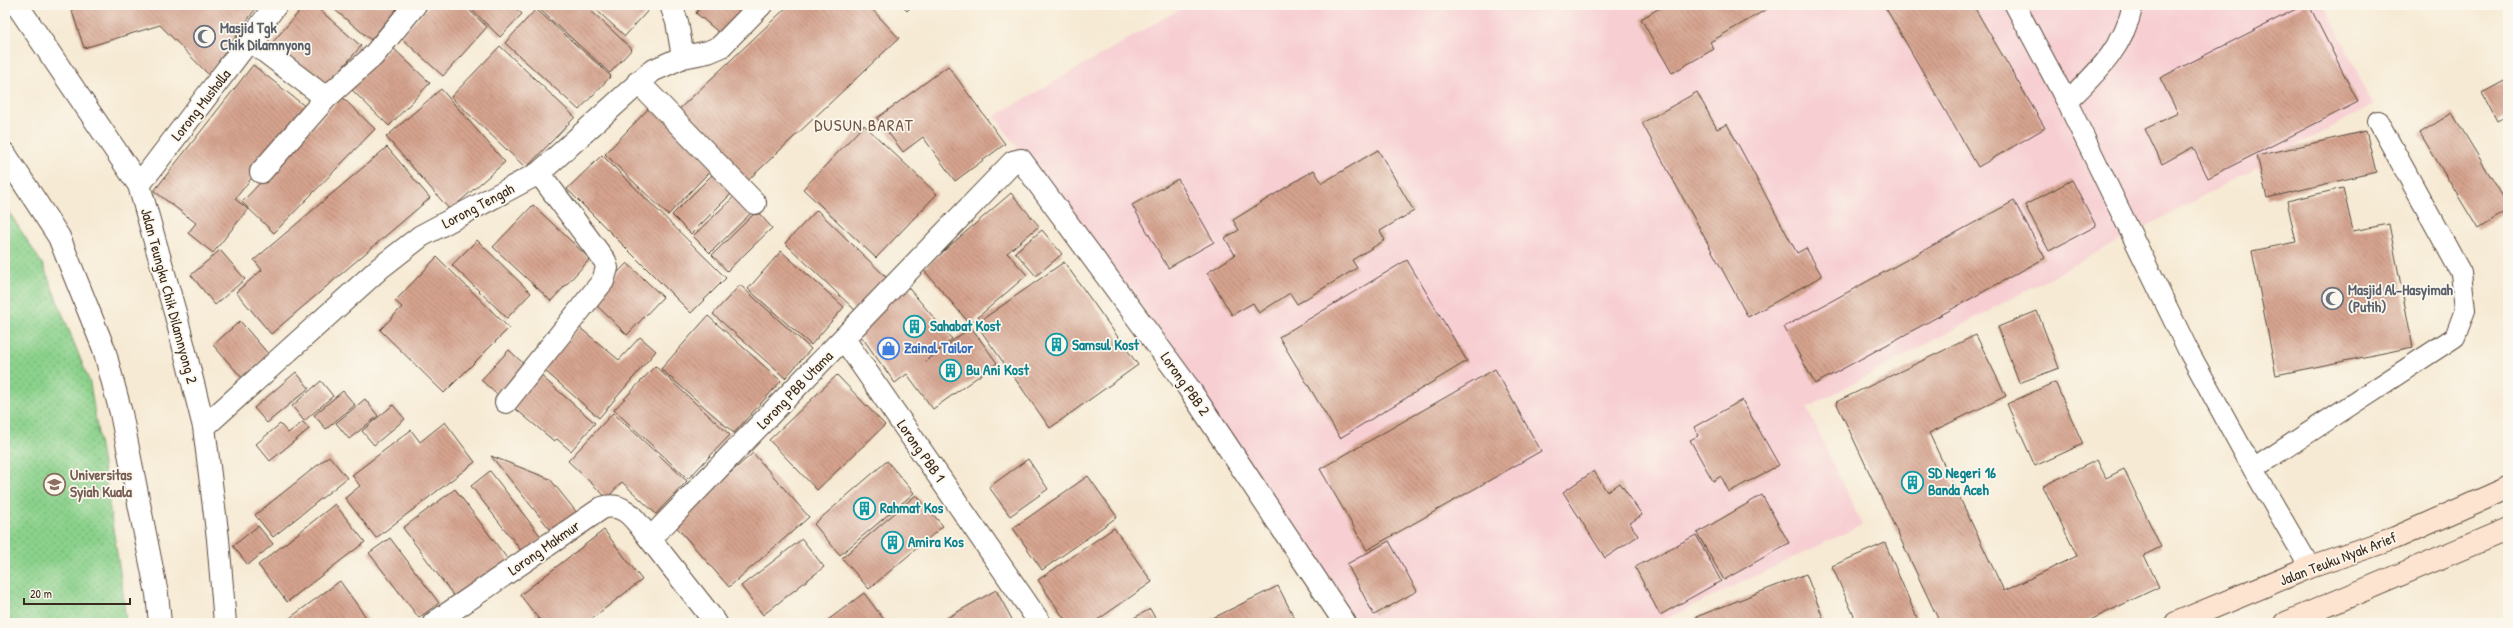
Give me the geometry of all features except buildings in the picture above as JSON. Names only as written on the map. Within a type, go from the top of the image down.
[{"type":"main road","name":"Jalan Teuku Nyak Arief","points":[[2176,623],[2310,567],[2395,538],[2505,488]]},
{"type":"main road","points":[[2286,623],[2508,529]]},
{"type":"street","name":"Jalan Teungku Chik Dilamnyong 2","points":[[17,5],[139,185],[176,316],[204,427],[218,539],[225,623]]},
{"type":"street","name":"Lorong Musholla","points":[[139,185],[251,41],[276,5]]},
{"type":"street","points":[[261,172],[326,98],[373,56],[415,5]]},
{"type":"street","points":[[671,5],[677,22],[684,57]]},
{"type":"street","name":"Lorong Tengah","points":[[204,427],[380,268],[421,236],[539,173],[652,70],[684,57],[708,52],[720,47],[761,5]]},
{"type":"street","points":[[251,41],[326,98]]},
{"type":"street","points":[[638,82],[755,203]]},
{"type":"street","points":[[5,154],[59,237],[104,349],[121,413],[157,594],[160,623]]},
{"type":"street","name":"Lorong PBB 2","points":[[1013,162],[1021,160],[1024,162],[1188,387],[1345,623]]},
{"type":"street","name":"Lorong PBB Utama","points":[[650,539],[1013,162]]},
{"type":"street","points":[[506,402],[603,281],[607,268],[605,261],[539,173]]},
{"type":"street","name":"Lorong PBB 1","points":[[844,339],[1040,623]]},
{"type":"street","name":"Lorong Makmur","points":[[434,623],[602,508],[616,506],[625,509],[650,539]]},
{"type":"street","points":[[650,539],[716,623]]},
{"type":"lane","points":[[2015,5],[2067,102],[2189,352],[2253,469],[2310,567]]},
{"type":"lane","points":[[2067,102],[2110,58],[2130,17],[2133,5]]},
{"type":"lane","points":[[2253,469],[2455,337],[2462,324],[2465,304],[2461,273],[2378,121]]},
{"type":"shaded area","points":[[1187,5],[1665,5],[1641,19],[1672,73],[1714,49],[1710,42],[1774,5],[1884,5],[1978,167],[2045,128],[1973,5],[2325,5],[2373,105],[1807,408],[1862,525],[1657,623],[1355,623],[995,116]],"holes":[[[1697,92],[1717,129],[1727,124],[1797,253],[1806,248],[1822,276],[1748,316],[1642,123]],[[1378,150],[1414,211],[1380,231],[1385,240],[1352,260],[1357,268],[1297,304],[1290,293],[1259,313],[1253,303],[1232,315],[1207,273],[1235,255],[1225,238],[1239,230],[1233,220],[1314,170],[1322,183]],[[1178,179],[1214,242],[1168,268],[1133,205]],[[1495,369],[1541,451],[1367,550],[1321,469]]]},
{"type":"green space","name":"Universitas Syiah Kuala","points":[[5,206],[43,265],[90,383],[122,585],[126,623],[5,623]]},
{"type":"place","name":"Masjid Tgk Chik Dilamnyong","points":[[204,37]]},
{"type":"place","name":"Masjid Al-Hasyimah (Putih)","points":[[2332,299]]},
{"type":"place","name":"Sahabat Kost","points":[[915,326]]},
{"type":"place","name":"Samsul Kost","points":[[1057,345]]},
{"type":"place","name":"Zainal Tailor","points":[[888,348]]},
{"type":"place","name":"Bu Ani Kost","points":[[950,370]]},
{"type":"place","name":"SD Negeri 16 Banda Aceh","points":[[1913,482]]},
{"type":"place","name":"Universitas Syiah Kuala","points":[[55,484]]},
{"type":"place","name":"Rahmat Kos","points":[[864,508]]},
{"type":"place","name":"Amira Kos","points":[[893,542]]},
{"type":"district","name":"DUSUN BARAT","points":[[864,125]]}]
